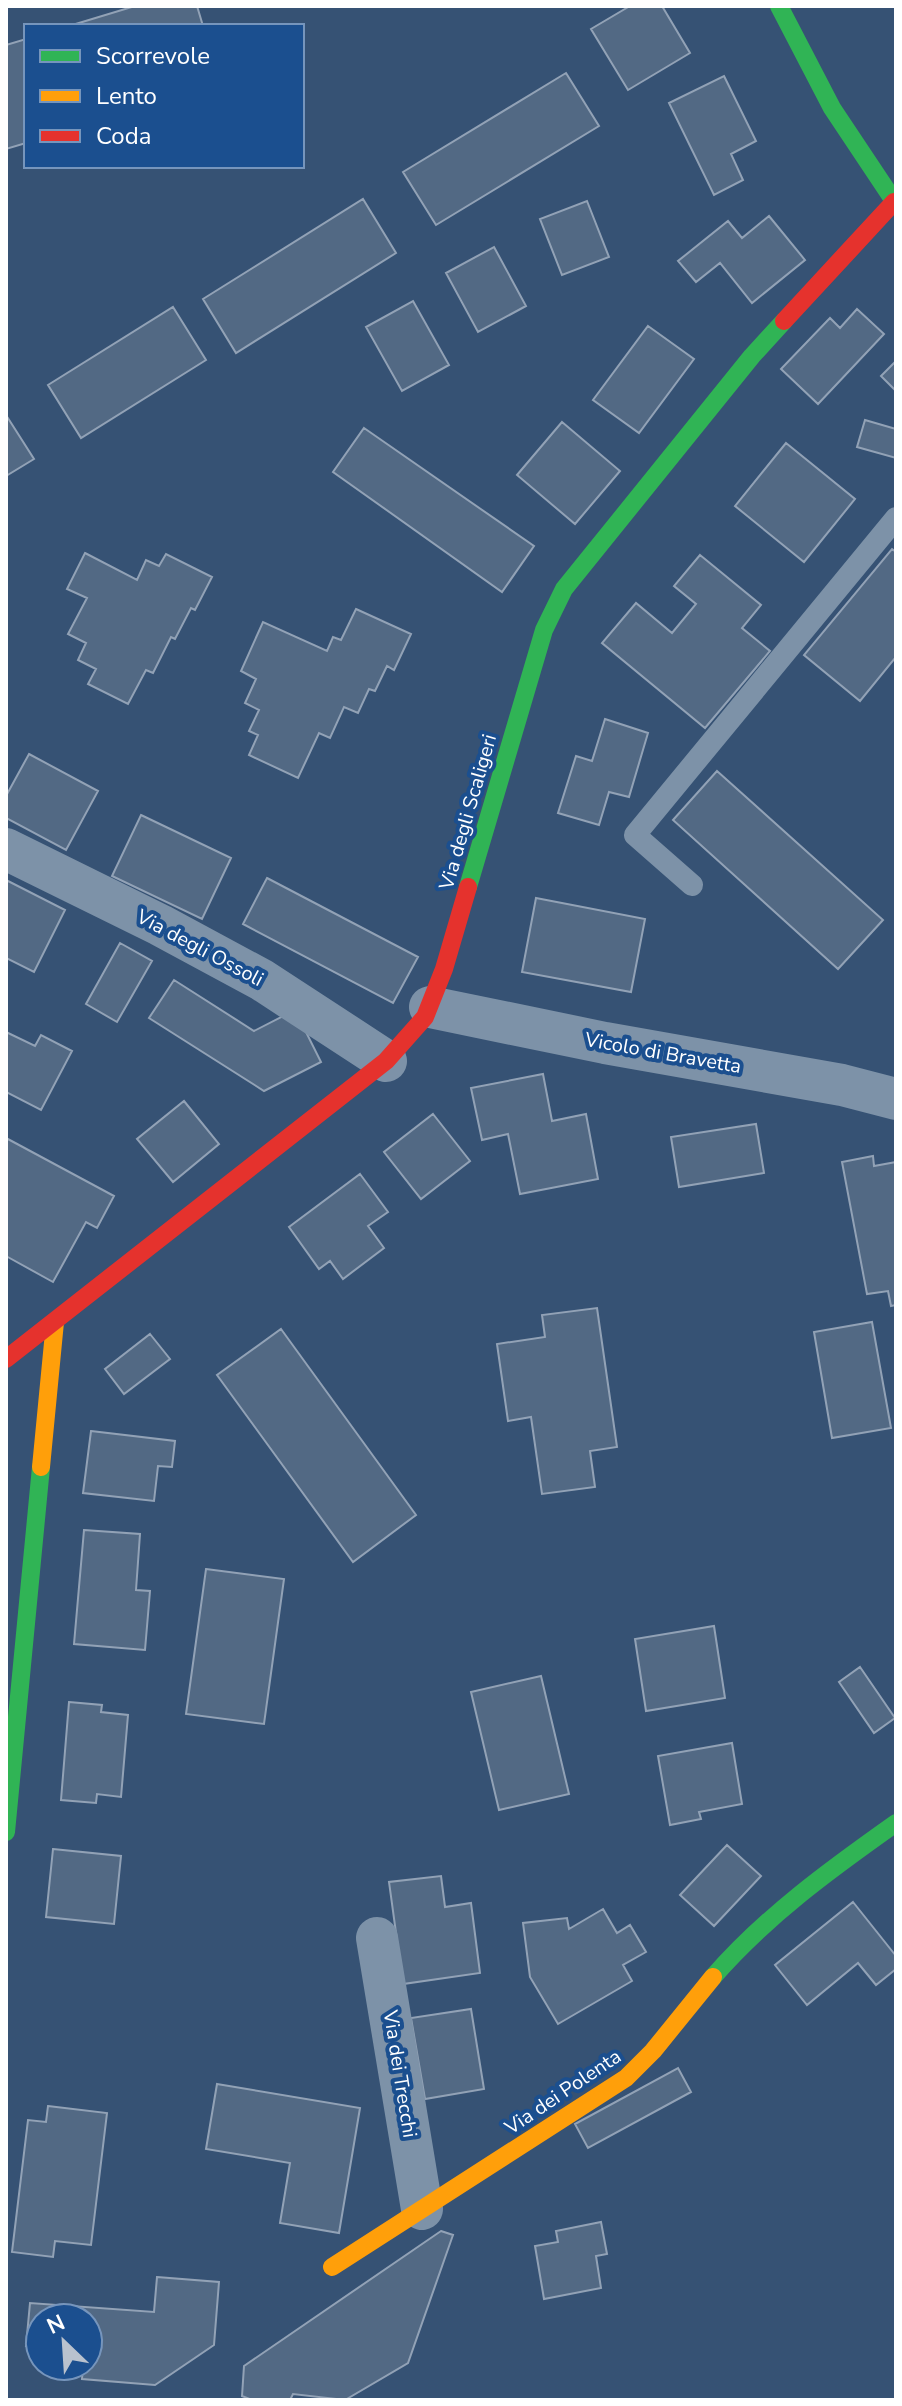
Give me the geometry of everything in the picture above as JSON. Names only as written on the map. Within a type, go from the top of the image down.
[{"type":"street","points":[[779,6],[836,116],[895,203]]},
{"type":"street","name":"Via degli Scaligeri","points":[[6,1359],[386,1061],[417,1027],[430,1007],[448,958],[544,630],[564,589],[752,356],[895,203]]},
{"type":"street","name":"Via degli Ossoli","points":[[6,849],[160,925],[262,980],[386,1061]]},
{"type":"street","name":"Vicolo di Bravetta","points":[[430,1007],[605,1043],[842,1085],[896,1099]]},
{"type":"street","points":[[6,1832],[55,1322]]},
{"type":"street","name":"Via dei Polenta","points":[[332,2267],[626,2078],[661,2043],[727,1960],[802,1894],[896,1823]]},
{"type":"street","name":"Via dei Trecchi","points":[[377,1938],[422,2209]]},
{"type":"lane","points":[[692,885],[635,835],[896,518]]},
{"type":"building","points":[[135,6],[197,6],[202,24],[76,24]]},
{"type":"building","points":[[630,6],[662,6],[690,53],[628,90],[591,29]]},
{"type":"building","points":[[24,40],[24,144],[6,149],[6,45]]},
{"type":"building","points":[[566,73],[599,126],[436,225],[403,172]]},
{"type":"building","points":[[724,76],[756,141],[731,154],[743,180],[714,195],[669,103]]},
{"type":"building","points":[[363,199],[396,253],[236,353],[203,299]]},
{"type":"building","points":[[587,201],[609,257],[562,275],[540,219]]},
{"type":"building","points":[[769,216],[805,260],[752,303],[720,263],[696,282],[678,261],[728,221],[742,238]]},
{"type":"building","points":[[494,247],[526,306],[478,332],[446,273]]},
{"type":"building","points":[[413,301],[449,365],[402,391],[366,327]]},
{"type":"building","points":[[173,307],[206,360],[81,438],[48,385]]},
{"type":"building","points":[[857,309],[884,334],[818,404],[781,369],[830,318],[840,328]]},
{"type":"building","points":[[648,326],[694,359],[639,433],[593,400]]},
{"type":"building","points":[[896,361],[896,391],[881,376]]},
{"type":"building","points":[[6,415],[34,459],[6,476]]},
{"type":"building","points":[[865,420],[896,429],[896,458],[857,447]]},
{"type":"building","points":[[562,422],[620,471],[575,524],[517,475]]},
{"type":"building","points":[[364,428],[534,546],[502,592],[333,472]]},
{"type":"building","points":[[786,443],[855,499],[804,562],[735,506]]},
{"type":"building","points":[[892,549],[896,552],[896,657],[860,701],[804,655]]},
{"type":"building","points":[[85,553],[137,580],[146,560],[159,566],[166,554],[212,577],[195,610],[191,608],[175,639],[171,637],[153,673],[146,670],[128,704],[88,684],[96,669],[78,660],[86,643],[68,634],[87,598],[67,589]]},
{"type":"building","points":[[700,555],[761,605],[742,628],[770,651],[705,728],[602,643],[636,603],[672,633],[696,604],[674,586]]},
{"type":"building","points":[[356,609],[411,634],[394,670],[387,666],[375,691],[369,689],[358,713],[344,707],[330,738],[319,733],[298,778],[249,755],[258,735],[249,731],[259,710],[245,703],[256,679],[241,671],[263,622],[327,651],[333,637],[341,640]]},
{"type":"building","points":[[605,719],[648,733],[629,797],[609,792],[599,825],[558,813],[576,756],[592,761]]},
{"type":"building","points":[[29,754],[98,791],[66,850],[6,818],[6,796]]},
{"type":"building","points":[[717,771],[883,920],[838,969],[673,820]]},
{"type":"building","points":[[141,815],[231,858],[202,919],[112,876]]},
{"type":"building","points":[[267,878],[418,957],[393,1003],[243,924]]},
{"type":"building","points":[[6,880],[65,910],[34,972],[6,958]]},
{"type":"building","points":[[536,898],[645,919],[631,992],[522,972]]},
{"type":"building","points":[[120,943],[152,961],[117,1022],[86,1004]]},
{"type":"building","points":[[174,980],[254,1031],[295,1010],[321,1062],[264,1091],[149,1018]]},
{"type":"building","points":[[6,1032],[35,1046],[41,1035],[72,1051],[41,1110],[6,1092]]},
{"type":"building","points":[[543,1074],[552,1121],[586,1114],[598,1179],[520,1194],[508,1134],[482,1140],[471,1088]]},
{"type":"building","points":[[184,1101],[219,1144],[173,1182],[137,1139]]},
{"type":"building","points":[[433,1114],[470,1161],[421,1199],[384,1152]]},
{"type":"building","points":[[756,1124],[764,1173],[679,1187],[671,1137]]},
{"type":"building","points":[[6,1138],[114,1196],[97,1228],[86,1222],[53,1282],[6,1256]]},
{"type":"building","points":[[873,1156],[874,1166],[896,1162],[896,1305],[891,1306],[888,1291],[867,1294],[842,1162]]},
{"type":"building","points":[[360,1174],[388,1212],[368,1226],[384,1248],[343,1279],[330,1261],[319,1269],[289,1227]]},
{"type":"building","points":[[597,1308],[617,1447],[590,1451],[595,1487],[542,1494],[531,1417],[508,1421],[497,1344],[545,1337],[542,1315]]},
{"type":"building","points":[[872,1322],[891,1428],[832,1438],[814,1332]]},
{"type":"building","points":[[281,1329],[416,1515],[353,1562],[217,1375]]},
{"type":"building","points":[[150,1334],[170,1359],[124,1394],[105,1369]]},
{"type":"building","points":[[91,1431],[175,1441],[172,1467],[158,1466],[154,1501],[83,1493]]},
{"type":"building","points":[[84,1530],[140,1534],[136,1590],[150,1591],[145,1650],[74,1644]]},
{"type":"building","points":[[206,1569],[284,1579],[264,1724],[186,1714]]},
{"type":"building","points":[[714,1626],[725,1698],[646,1711],[635,1639]]},
{"type":"building","points":[[860,1667],[895,1718],[874,1733],[839,1682]]},
{"type":"building","points":[[541,1676],[569,1794],[499,1810],[471,1692]]},
{"type":"building","points":[[69,1702],[102,1705],[101,1712],[128,1715],[121,1797],[97,1794],[96,1803],[61,1800]]},
{"type":"building","points":[[732,1743],[742,1804],[699,1812],[701,1819],[670,1825],[658,1756]]},
{"type":"building","points":[[727,1845],[761,1876],[714,1926],[680,1895]]},
{"type":"building","points":[[53,1849],[121,1856],[114,1924],[46,1917]]},
{"type":"building","points":[[441,1876],[445,1907],[471,1903],[480,1973],[403,1984],[389,1882]]},
{"type":"building","points":[[853,1902],[896,1956],[896,1969],[876,1985],[858,1963],[807,2005],[775,1965]]},
{"type":"building","points":[[603,1909],[617,1933],[630,1925],[646,1952],[623,1965],[632,1981],[558,2024],[530,1977],[523,1923],[567,1918],[569,1929]]},
{"type":"building","points":[[471,2009],[484,2089],[425,2099],[411,2018]]},
{"type":"building","points":[[678,2068],[691,2092],[588,2148],[575,2124]]},
{"type":"building","points":[[217,2084],[360,2108],[339,2233],[280,2223],[290,2163],[206,2149]]},
{"type":"building","points":[[48,2106],[107,2113],[91,2245],[55,2241],[53,2257],[12,2252],[28,2120],[46,2122]]},
{"type":"building","points":[[601,2222],[607,2254],[596,2256],[601,2288],[544,2299],[535,2246],[558,2242],[556,2231]]},
{"type":"building","points":[[441,2231],[453,2235],[408,2363],[345,2400],[293,2394],[290,2400],[252,2400],[242,2396],[244,2366]]},
{"type":"building","points":[[157,2277],[219,2282],[214,2345],[155,2385],[104,2381],[104,2308],[154,2312]]},
{"type":"traffic: fast","points":[[779,6],[832,108],[896,204]]},
{"type":"traffic: fast","points":[[468,887],[544,630],[564,589],[752,356],[784,321]]},
{"type":"traffic: fast","points":[[6,1832],[41,1467]]},
{"type":"traffic: fast","points":[[713,1977],[777,1914],[896,1823]]},
{"type":"traffic: slow","points":[[41,1467],[55,1322]]},
{"type":"traffic: slow","points":[[332,2267],[626,2078],[653,2051],[713,1977]]},
{"type":"traffic: jam","points":[[784,321],[894,202]]},
{"type":"traffic: jam","points":[[6,1359],[386,1061],[425,1017],[444,969],[468,887]]}]
